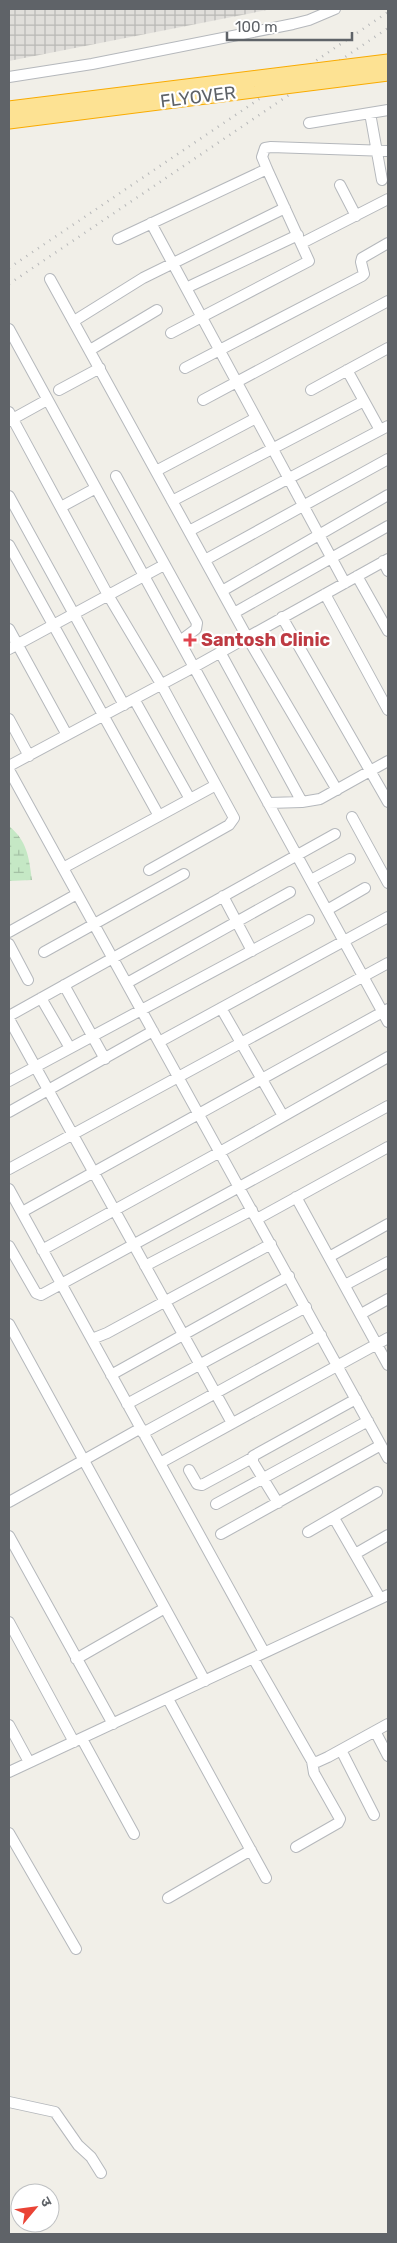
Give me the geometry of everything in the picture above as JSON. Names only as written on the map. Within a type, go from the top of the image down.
[{"type":"highway","name":"FLYOVER","points":[[9,109],[388,62]]},
{"type":"highway","name":"FLYOVER","points":[[9,121],[388,73]]},
{"type":"street","points":[[9,77],[92,64],[293,24],[309,20],[335,9]]},
{"type":"street","points":[[309,123],[388,110]]},
{"type":"street","points":[[370,113],[383,151],[382,180]]},
{"type":"street","points":[[171,333],[308,262],[309,259],[300,239],[266,169],[263,153],[266,148],[383,151]]},
{"type":"street","points":[[118,239],[266,169]]},
{"type":"street","points":[[340,185],[356,216]]},
{"type":"street","points":[[186,288],[356,216],[388,199]]},
{"type":"street","points":[[74,322],[142,278],[285,208]]},
{"type":"street","points":[[150,223],[345,583]]},
{"type":"street","points":[[185,368],[362,276],[364,274],[362,258],[388,243]]},
{"type":"street","points":[[50,279],[247,637],[337,790]]},
{"type":"street","points":[[203,400],[388,301]]},
{"type":"street","points":[[90,350],[157,310]]},
{"type":"street","points":[[9,329],[363,976],[386,1011],[388,1022]]},
{"type":"street","points":[[311,390],[387,351]]},
{"type":"street","points":[[59,390],[100,368]]},
{"type":"street","points":[[189,531],[384,428],[364,401],[347,370]]},
{"type":"street","points":[[48,400],[10,418],[108,595],[162,684],[233,813],[233,822],[149,870]]},
{"type":"street","points":[[172,501],[364,401]]},
{"type":"street","points":[[156,471],[256,418]]},
{"type":"street","points":[[205,560],[388,459]]},
{"type":"street","points":[[116,476],[198,626],[180,641]]},
{"type":"street","points":[[61,508],[96,488]]},
{"type":"street","points":[[9,496],[124,705]]},
{"type":"street","points":[[222,591],[388,496]]},
{"type":"street","points":[[234,613],[388,526]]},
{"type":"street","points":[[9,545],[159,816]]},
{"type":"street","points":[[13,647],[164,564]]},
{"type":"street","points":[[386,564],[357,576],[9,768],[388,1458]]},
{"type":"street","points":[[357,576],[388,632]]},
{"type":"street","points":[[325,594],[388,710]]},
{"type":"street","points":[[282,617],[388,802]]},
{"type":"street","points":[[9,629],[13,647],[67,735]]},
{"type":"street","points":[[220,652],[302,802]]},
{"type":"street","points":[[134,699],[190,799]]},
{"type":"street","points":[[9,719],[29,756]]},
{"type":"street","points":[[268,803],[302,802],[320,798],[388,762]]},
{"type":"street","points":[[63,868],[216,785]]},
{"type":"street","points":[[352,817],[388,883]]},
{"type":"street","points":[[232,1423],[9,1017],[64,984],[335,834]]},
{"type":"street","points":[[311,880],[350,859]]},
{"type":"street","points":[[44,952],[184,874]]},
{"type":"street","points":[[327,910],[366,888]]},
{"type":"street","points":[[127,983],[290,892]]},
{"type":"street","points":[[9,932],[77,894]]},
{"type":"street","points":[[222,896],[252,951]]},
{"type":"street","points":[[159,1042],[388,917]]},
{"type":"street","points":[[9,1081],[309,920]]},
{"type":"street","points":[[9,944],[28,980]]},
{"type":"street","points":[[9,1170],[388,963]]},
{"type":"street","points":[[64,984],[105,1058]]},
{"type":"street","points":[[41,998],[70,1048]]},
{"type":"street","points":[[221,1008],[283,1116]]},
{"type":"street","points":[[22,1212],[386,1011]]},
{"type":"street","points":[[9,1112],[153,1032]]},
{"type":"street","points":[[42,1250],[115,1211],[388,1057]]},
{"type":"street","points":[[9,1246],[37,1295],[41,1295],[388,1106]]},
{"type":"street","points":[[145,1266],[254,1214],[296,1197],[388,1147]]},
{"type":"street","points":[[9,1189],[264,1652]]},
{"type":"street","points":[[296,1197],[388,1365]]},
{"type":"street","points":[[329,1257],[388,1224]]},
{"type":"street","points":[[92,1339],[165,1302],[271,1244]]},
{"type":"street","points":[[345,1285],[388,1262]]},
{"type":"street","points":[[112,1375],[289,1276]]},
{"type":"street","points":[[361,1314],[388,1299]]},
{"type":"street","points":[[127,1404],[306,1307]]},
{"type":"street","points":[[9,1324],[205,1681]]},
{"type":"street","points":[[9,1502],[321,1335]]},
{"type":"street","points":[[160,1464],[388,1338]]},
{"type":"street","points":[[188,1470],[197,1484],[202,1485],[356,1399]]},
{"type":"street","points":[[216,1504],[368,1421]]},
{"type":"street","points":[[221,1534],[381,1445]]},
{"type":"street","points":[[252,1458],[278,1504]]},
{"type":"street","points":[[308,1532],[377,1492]]},
{"type":"street","points":[[9,1772],[168,1699],[264,1652],[385,1599],[334,1518]]},
{"type":"street","points":[[355,1554],[388,1535]]},
{"type":"street","points":[[9,1536],[113,1724]]},
{"type":"street","points":[[76,1658],[165,1608]]},
{"type":"street","points":[[9,1622],[134,1834]]},
{"type":"street","points":[[253,1658],[312,1761],[314,1773],[340,1819],[338,1823],[296,1847]]},
{"type":"street","points":[[168,1699],[266,1878]]},
{"type":"street","points":[[312,1761],[317,1762],[388,1724]]},
{"type":"street","points":[[9,1726],[29,1762]]},
{"type":"street","points":[[375,1731],[388,1756]]},
{"type":"street","points":[[341,1750],[374,1815]]},
{"type":"street","points":[[9,1833],[76,1949]]},
{"type":"street","points":[[168,1898],[251,1850]]},
{"type":"street","points":[[9,2102],[55,2112],[78,2145],[91,2157],[101,2172]]},
{"type":"shaded area","points":[[9,9],[272,9],[9,61]]},
{"type":"green space","points":[[9,826],[20,838],[26,850],[32,880],[9,881]]},
{"type":"railway","points":[[9,268],[388,12]]},
{"type":"railway","points":[[9,284],[388,28]]},
{"type":"place","name":"Santosh Clinic","points":[[190,640]]}]
